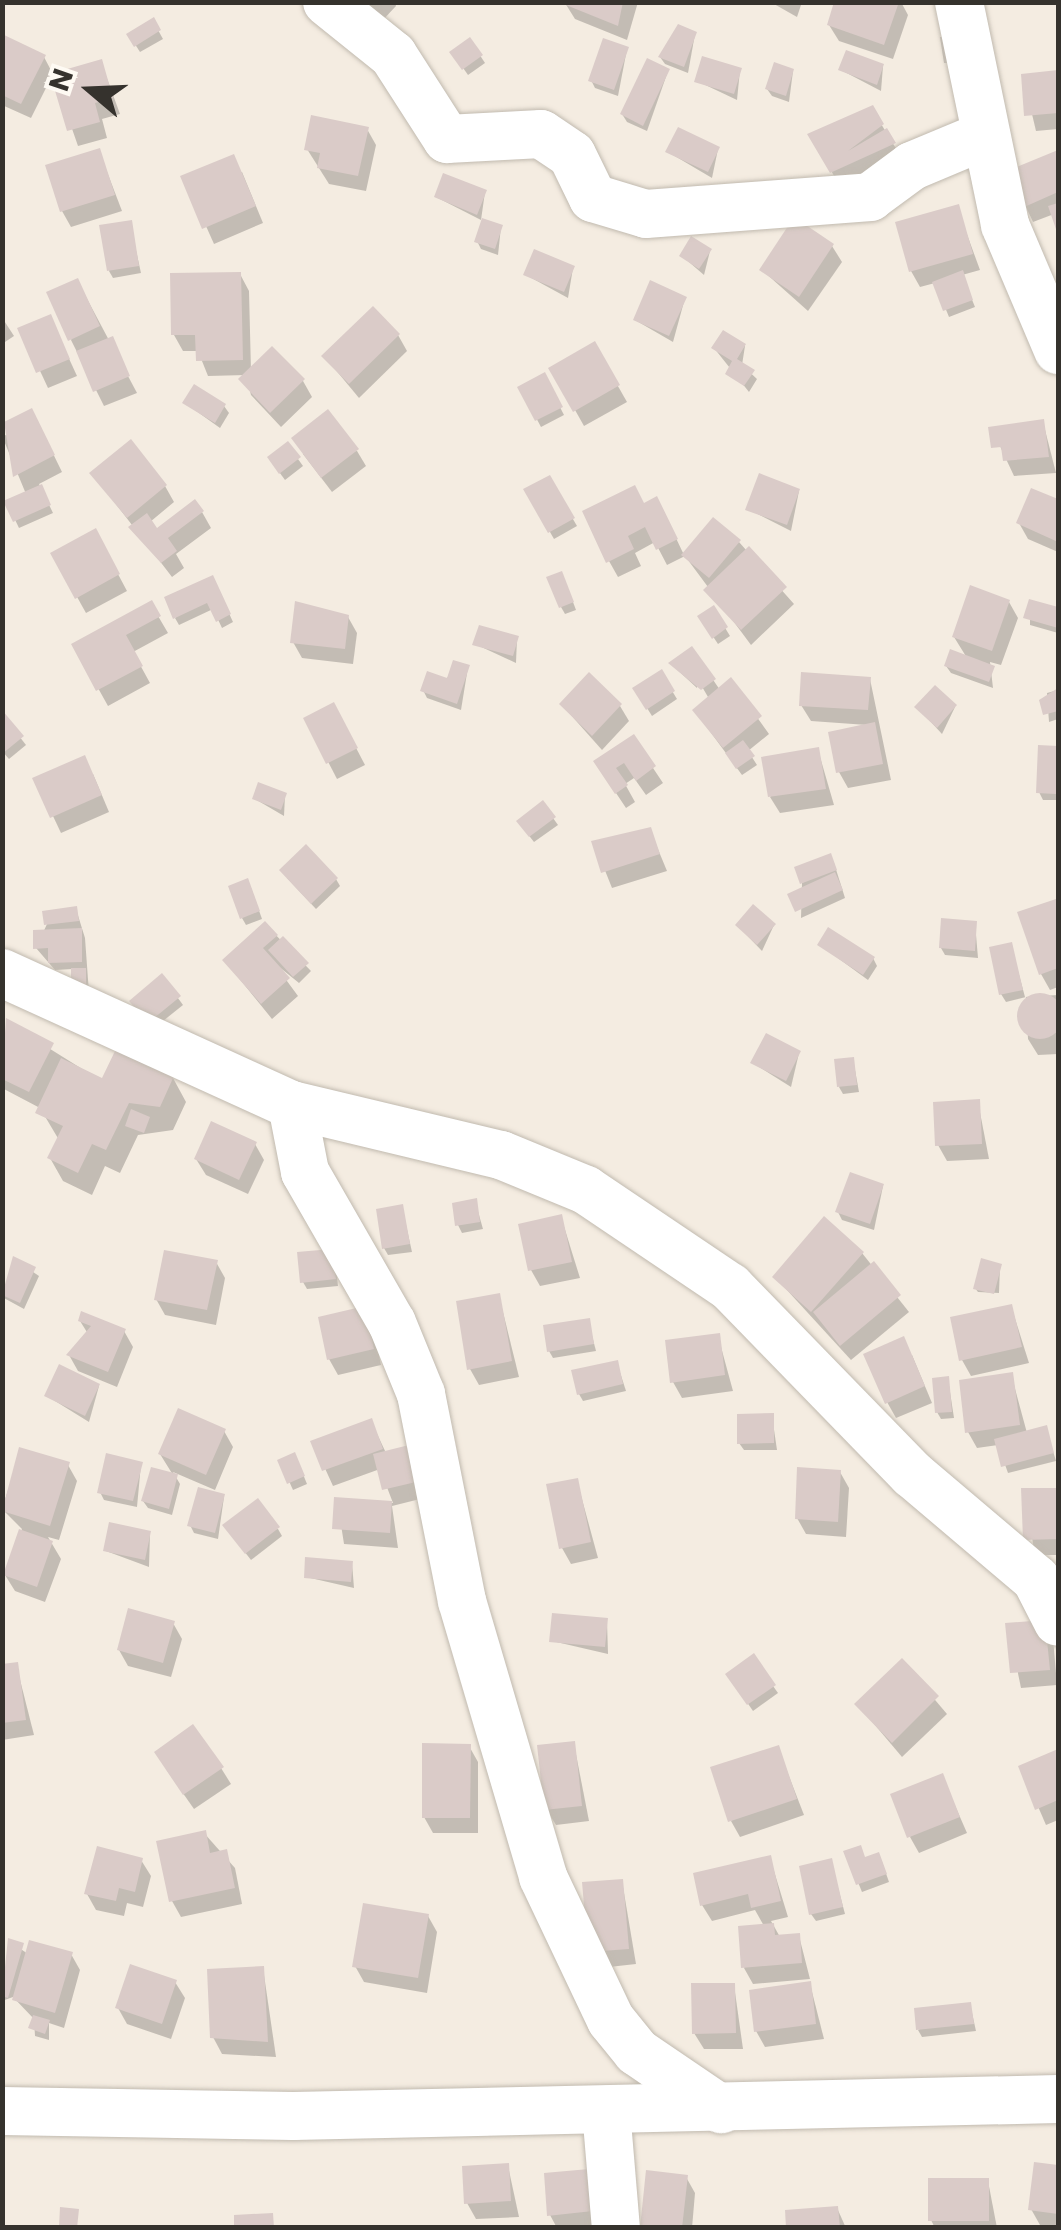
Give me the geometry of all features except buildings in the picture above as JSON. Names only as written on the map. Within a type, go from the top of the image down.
[{"type":"street","points":[[326,2],[393,55],[447,140],[541,134],[572,156],[593,198],[646,214],[870,196],[912,166],[986,135]]},
{"type":"street","points":[[959,2],[1005,226],[1058,350]]},
{"type":"street","points":[[2,973],[292,1105],[501,1155],[642,1226],[795,1348],[912,1474],[1036,1579],[1058,1622]]},
{"type":"street","points":[[292,1105],[305,1172],[392,1323],[421,1394],[462,1601],[543,1877],[611,2020],[637,2052],[721,2108]]},
{"type":"street","points":[[2,2110],[606,2110],[1058,2099]]},
{"type":"street","points":[[606,2110],[616,2228]]}]
